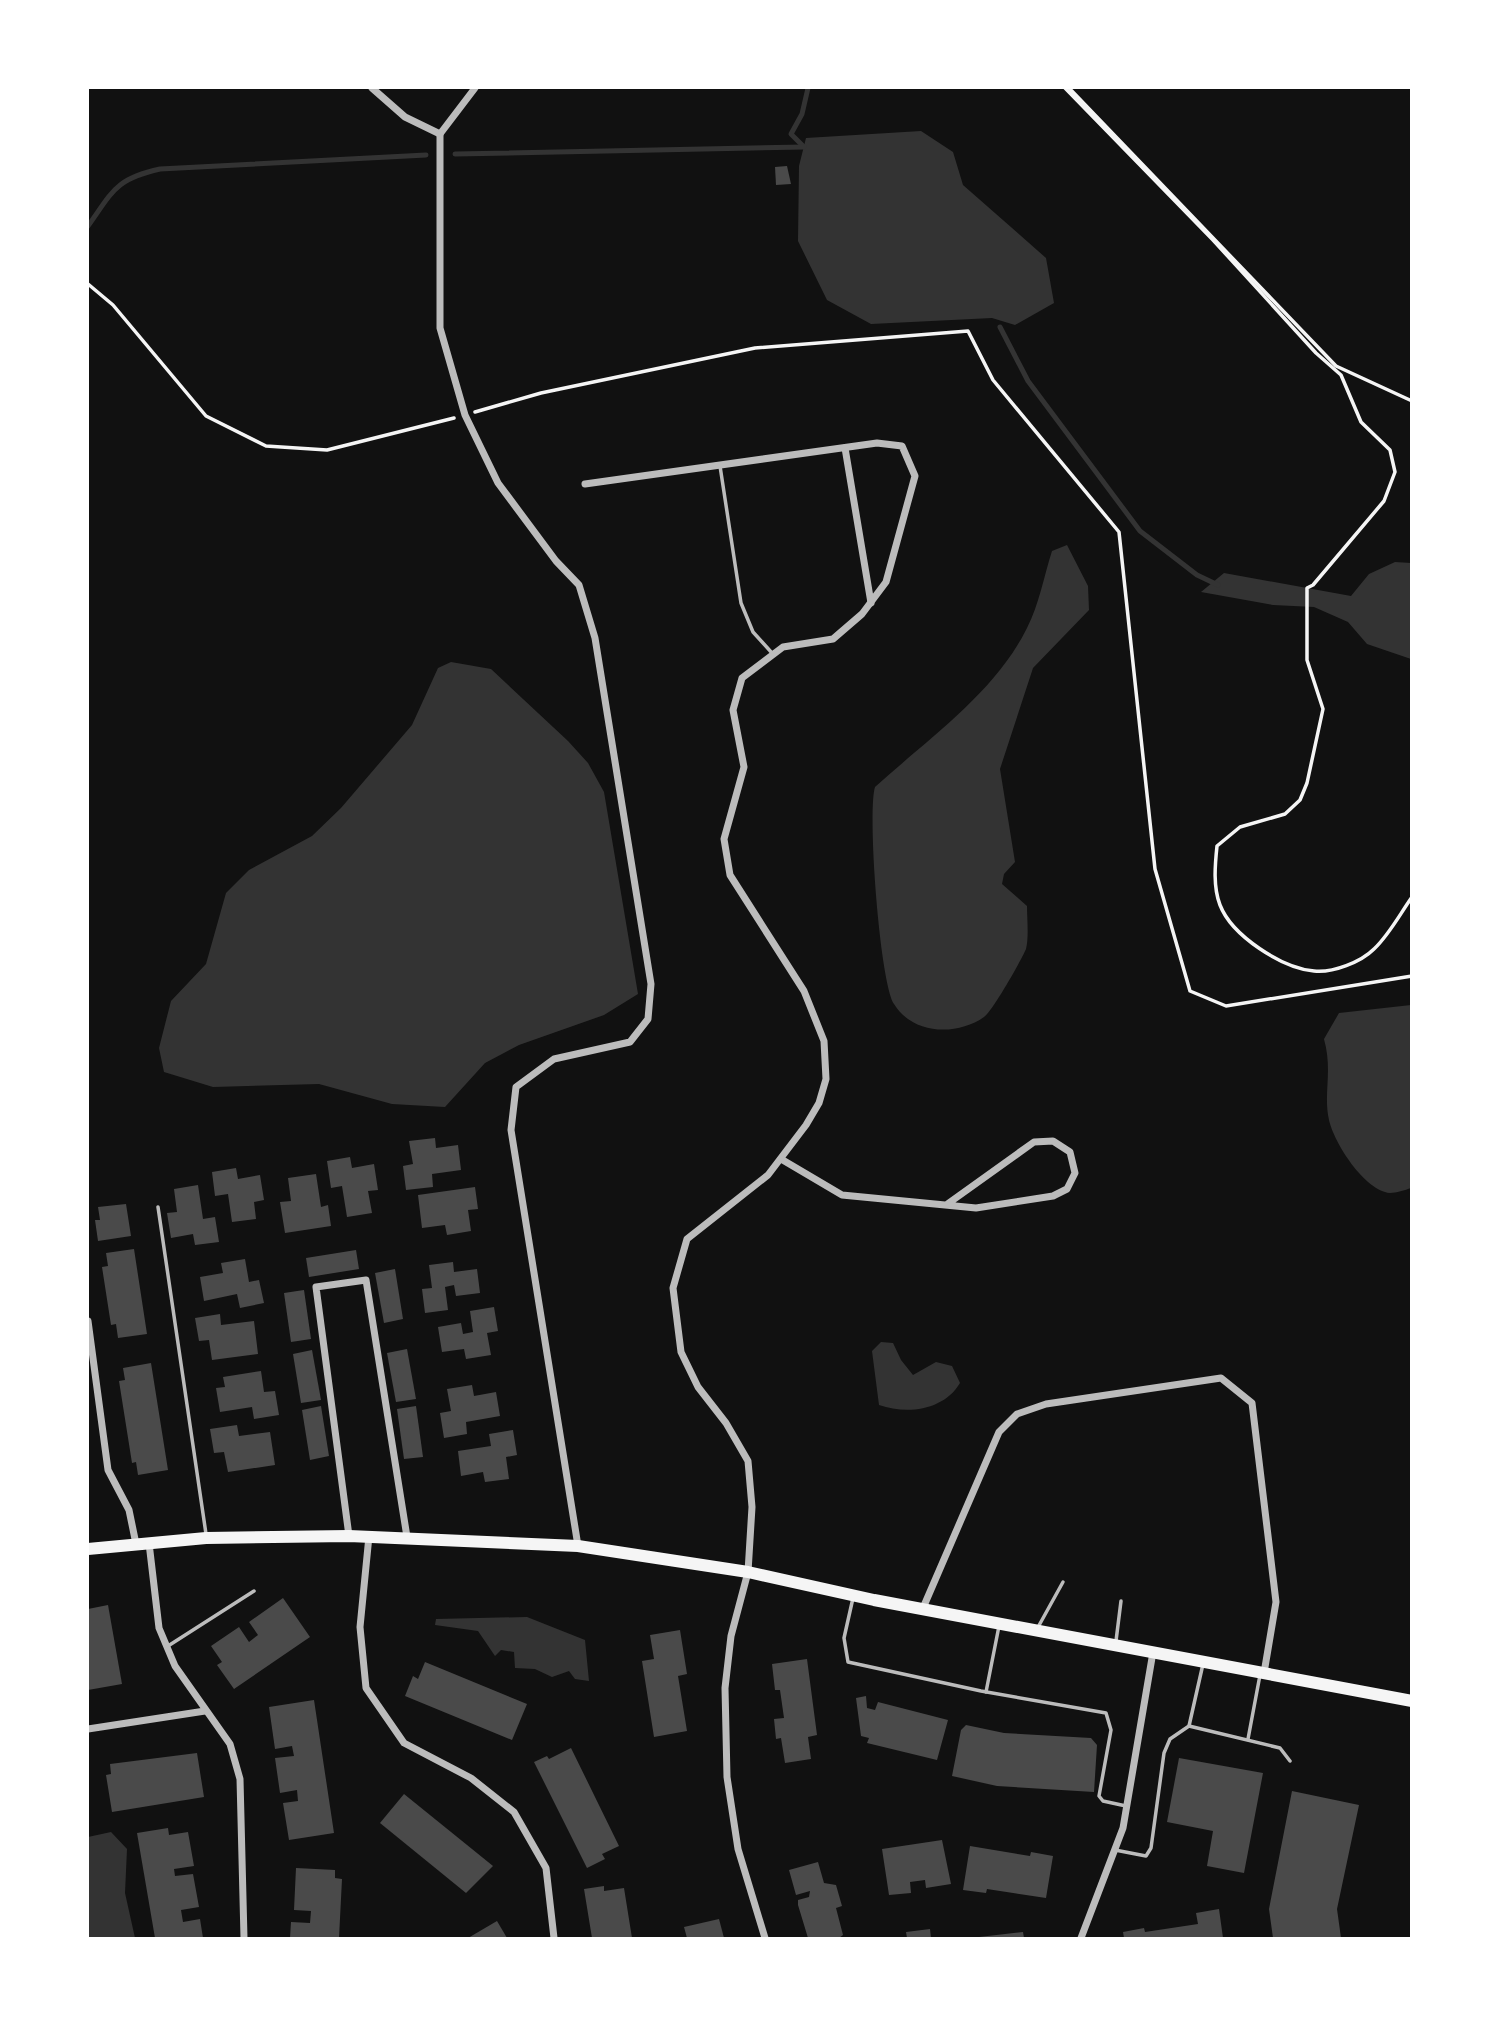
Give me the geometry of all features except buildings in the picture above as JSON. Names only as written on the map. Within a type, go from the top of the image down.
[{"type":"main road","points":[[88,1549],[206,1538],[349,1536],[578,1546],[748,1572],[854,1596],[1412,1701]]},
{"type":"street","points":[[372,88],[405,117],[440,134]]},
{"type":"street","points":[[475,88],[440,134],[440,328],[465,415],[498,483],[556,561],[579,585],[595,638],[651,984],[648,1019],[630,1042],[554,1059],[516,1087],[511,1130],[578,1546]]},
{"type":"street","points":[[585,484],[877,443],[902,446],[915,477],[886,582],[862,614],[833,639],[783,647],[742,678],[733,710],[744,767],[724,839],[730,874],[804,991],[824,1041],[826,1079],[819,1103],[796,1142],[782,1159],[768,1175],[687,1239],[673,1288],[681,1352],[698,1387],[726,1423],[748,1461],[752,1507],[748,1572],[731,1636],[725,1688],[727,1777],[738,1849],[765,1938]]},
{"type":"street","points":[[845,448],[871,603]]},
{"type":"street","points":[[782,1159],[842,1195],[976,1208],[1053,1196],[1067,1189],[1075,1173],[1070,1152],[1053,1140],[1034,1142],[946,1205]]},
{"type":"street","points":[[349,1536],[316,1287],[366,1280],[407,1537]]},
{"type":"street","points":[[88,1321],[108,1470],[129,1510],[142,1544],[159,1628],[175,1667],[230,1744],[240,1780],[244,1938]]},
{"type":"street","points":[[923,1608],[999,1432],[1017,1414],[1046,1404],[1221,1378],[1252,1403],[1276,1602],[1263,1673]]},
{"type":"street","points":[[369,1536],[360,1627],[366,1688],[404,1742],[471,1778],[514,1812],[545,1868],[554,1938]]},
{"type":"street","points":[[1080,1938],[1115,1850],[1127,1806],[1153,1652]]},
{"type":"street","points":[[88,1729],[205,1711]]},
{"type":"lane","points":[[720,466],[741,603],[753,632],[774,654]]},
{"type":"lane","points":[[158,1208],[206,1538]]},
{"type":"lane","points":[[1036,1630],[1063,1582]]},
{"type":"lane","points":[[167,1647],[254,1591]]},
{"type":"lane","points":[[854,1596],[844,1638],[848,1662],[986,1692],[1106,1713],[1111,1730],[1099,1796],[1103,1801],[1127,1806]]},
{"type":"lane","points":[[1115,1645],[1121,1601]]},
{"type":"lane","points":[[986,1692],[1000,1623]]},
{"type":"lane","points":[[1115,1850],[1146,1856],[1151,1848],[1164,1753],[1170,1739],[1189,1726],[1204,1661]]},
{"type":"lane","points":[[1248,1739],[1263,1673]]},
{"type":"lane","points":[[1189,1726],[1280,1748],[1290,1761]]},
{"type":"path","points":[[1067,88],[1336,366],[1412,401]]},
{"type":"path","points":[[1067,88],[1317,353],[1341,375],[1361,422],[1390,450],[1395,472],[1384,501],[1313,585],[1307,588],[1307,660],[1323,709],[1307,783],[1300,800],[1285,814],[1240,827],[1217,846],[1214,871],[1220,906],[1237,929],[1268,953],[1293,966],[1315,971],[1337,969],[1373,951],[1412,897]]},
{"type":"path","points":[[88,284],[113,305],[206,416],[266,446],[327,450],[541,393],[755,348],[968,331],[992,380],[1119,531],[1155,869],[1189,991],[1226,1006],[1412,976]]},
{"type":"shaded area","points":[[921,131],[953,152],[963,185],[1046,258],[1054,303],[1015,325],[992,318],[871,324],[827,300],[798,241],[799,166],[806,138]]},
{"type":"shaded area","points":[[1067,545],[1088,586],[1089,610],[1033,668],[1000,769],[1015,862],[1004,874],[1002,884],[1027,906],[1026,949],[1000,996],[984,1017],[973,1023],[949,1029],[924,1027],[902,1014],[894,1004],[889,989],[880,933],[874,861],[875,787],[959,714],[997,674],[1027,628],[1052,551]]},
{"type":"shaded area","points":[[1395,562],[1411,563],[1411,659],[1367,644],[1348,622],[1314,607],[1273,605],[1201,592],[1224,573],[1351,596],[1369,574]]},
{"type":"shaded area","points":[[451,662],[491,669],[588,763],[604,792],[638,994],[604,1015],[519,1045],[485,1063],[445,1107],[392,1104],[319,1084],[213,1087],[164,1072],[159,1048],[171,1001],[206,964],[226,893],[249,870],[312,836],[341,808],[412,725],[438,668]]},
{"type":"shaded area","points":[[1411,1005],[1411,1188],[1390,1193],[1380,1190],[1361,1175],[1344,1153],[1332,1130],[1327,1110],[1328,1062],[1324,1039],[1339,1013]]},
{"type":"shaded area","points":[[881,1342],[893,1343],[901,1360],[913,1375],[936,1362],[952,1366],[960,1383],[945,1399],[924,1408],[902,1410],[879,1405],[872,1351]]},
{"type":"shaded area","points":[[527,1617],[585,1640],[589,1681],[575,1679],[569,1671],[552,1677],[535,1669],[515,1668],[514,1652],[501,1650],[495,1656],[478,1631],[435,1625],[436,1619]]},
{"type":"shaded area","points":[[111,1832],[127,1849],[125,1893],[135,1938],[88,1938],[88,1837]]},
{"type":"waterway","points":[[803,146],[791,134],[802,114],[808,88]]},
{"type":"waterway","points":[[455,154],[804,147]]},
{"type":"waterway","points":[[88,226],[116,188],[133,177],[160,169],[426,155]]},
{"type":"waterway","points":[[1000,327],[1028,381],[1140,531],[1197,575],[1218,585]]}]
